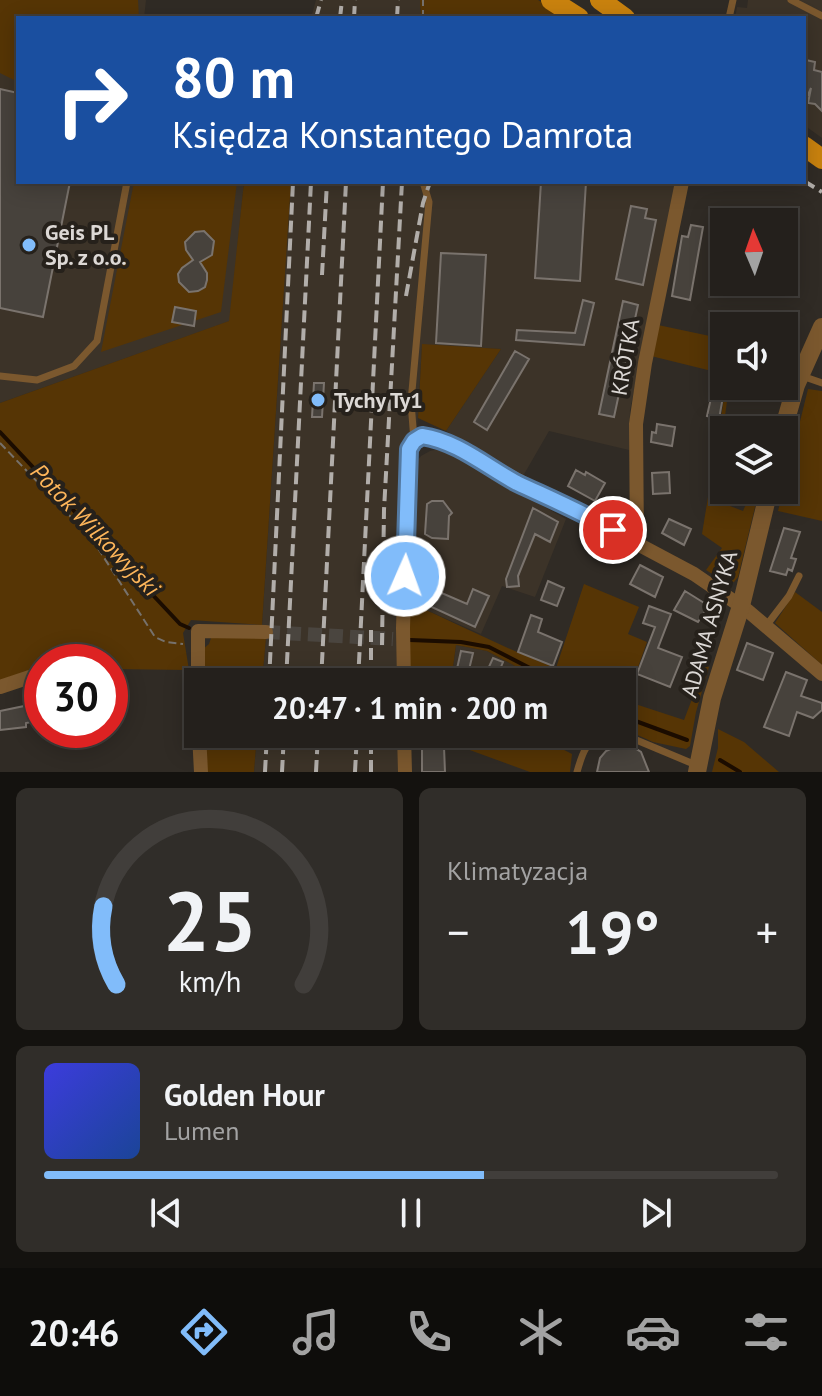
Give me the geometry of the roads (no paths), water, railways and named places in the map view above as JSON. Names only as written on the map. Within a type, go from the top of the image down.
[{"type":"main road","points":[[551,0],[576,16]]},
{"type":"main road","points":[[600,0],[622,16]]},
{"type":"street","name":"KRÓTKA","points":[[637,542],[636,424],[645,363],[682,184]]},
{"type":"street","points":[[787,416],[800,376],[822,327]]},
{"type":"street","points":[[402,668],[398,638],[409,452],[414,441],[422,436],[446,442],[694,574],[741,606],[822,674]]},
{"type":"street","name":"ADAMA ASNYKA","points":[[698,769],[718,677],[741,606],[766,504]]},
{"type":"street","points":[[195,668],[196,634],[202,629],[266,632]]},
{"type":"street","points":[[0,687],[24,679]]},
{"type":"street","points":[[198,748],[201,772]]},
{"type":"street","points":[[404,748],[405,772]]},
{"type":"lane","points":[[791,0],[822,16]]},
{"type":"lane","points":[[0,376],[37,380],[74,366],[97,341],[127,184]]},
{"type":"lane","points":[[414,441],[411,402],[429,202],[424,184]]},
{"type":"lane","points":[[800,376],[822,383]]},
{"type":"lane","points":[[766,626],[789,596],[799,576]]},
{"type":"lane","points":[[636,740],[698,769]]},
{"type":"lane","points":[[577,772],[586,748]]},
{"type":"waterway","name":"Potok Wilkowyjski","points":[[0,432],[180,624],[189,628]]},
{"type":"waterway","name":"Potok Wilkowyjski","points":[[410,640],[461,642],[489,647],[530,668]]},
{"type":"waterway","name":"Potok Wilkowyjski","points":[[636,721],[687,740]]},
{"type":"waterway","name":"Potok Wilkowyjski","points":[[720,760],[740,772]]},
{"type":"tunnel","points":[[266,632],[393,639]]},
{"type":"railway","points":[[317,16],[321,0]]},
{"type":"railway","points":[[340,16],[342,0]]},
{"type":"railway","points":[[354,16],[355,0]]},
{"type":"railway","points":[[397,16],[398,0]]},
{"type":"railway","points":[[806,182],[822,192]]},
{"type":"railway","points":[[270,668],[293,184]]},
{"type":"railway","points":[[287,668],[311,184]]},
{"type":"railway","points":[[322,275],[327,184]]},
{"type":"railway","points":[[322,668],[346,184]]},
{"type":"railway","points":[[359,668],[383,184]]},
{"type":"railway","points":[[382,645],[384,510],[402,184]]},
{"type":"railway","points":[[406,296],[429,184]]},
{"type":"railway","points":[[371,630],[371,668]]},
{"type":"railway","points":[[265,772],[266,748]]},
{"type":"railway","points":[[282,772],[283,748]]},
{"type":"railway","points":[[316,772],[317,748]]},
{"type":"railway","points":[[355,772],[356,748]]},
{"type":"railway","points":[[371,748],[371,772]]},
{"type":"place","name":"Geis PL Sp. z o.o.","points":[[29,245]]},
{"type":"place","name":"Tychy Ty1","points":[[318,400]]}]
